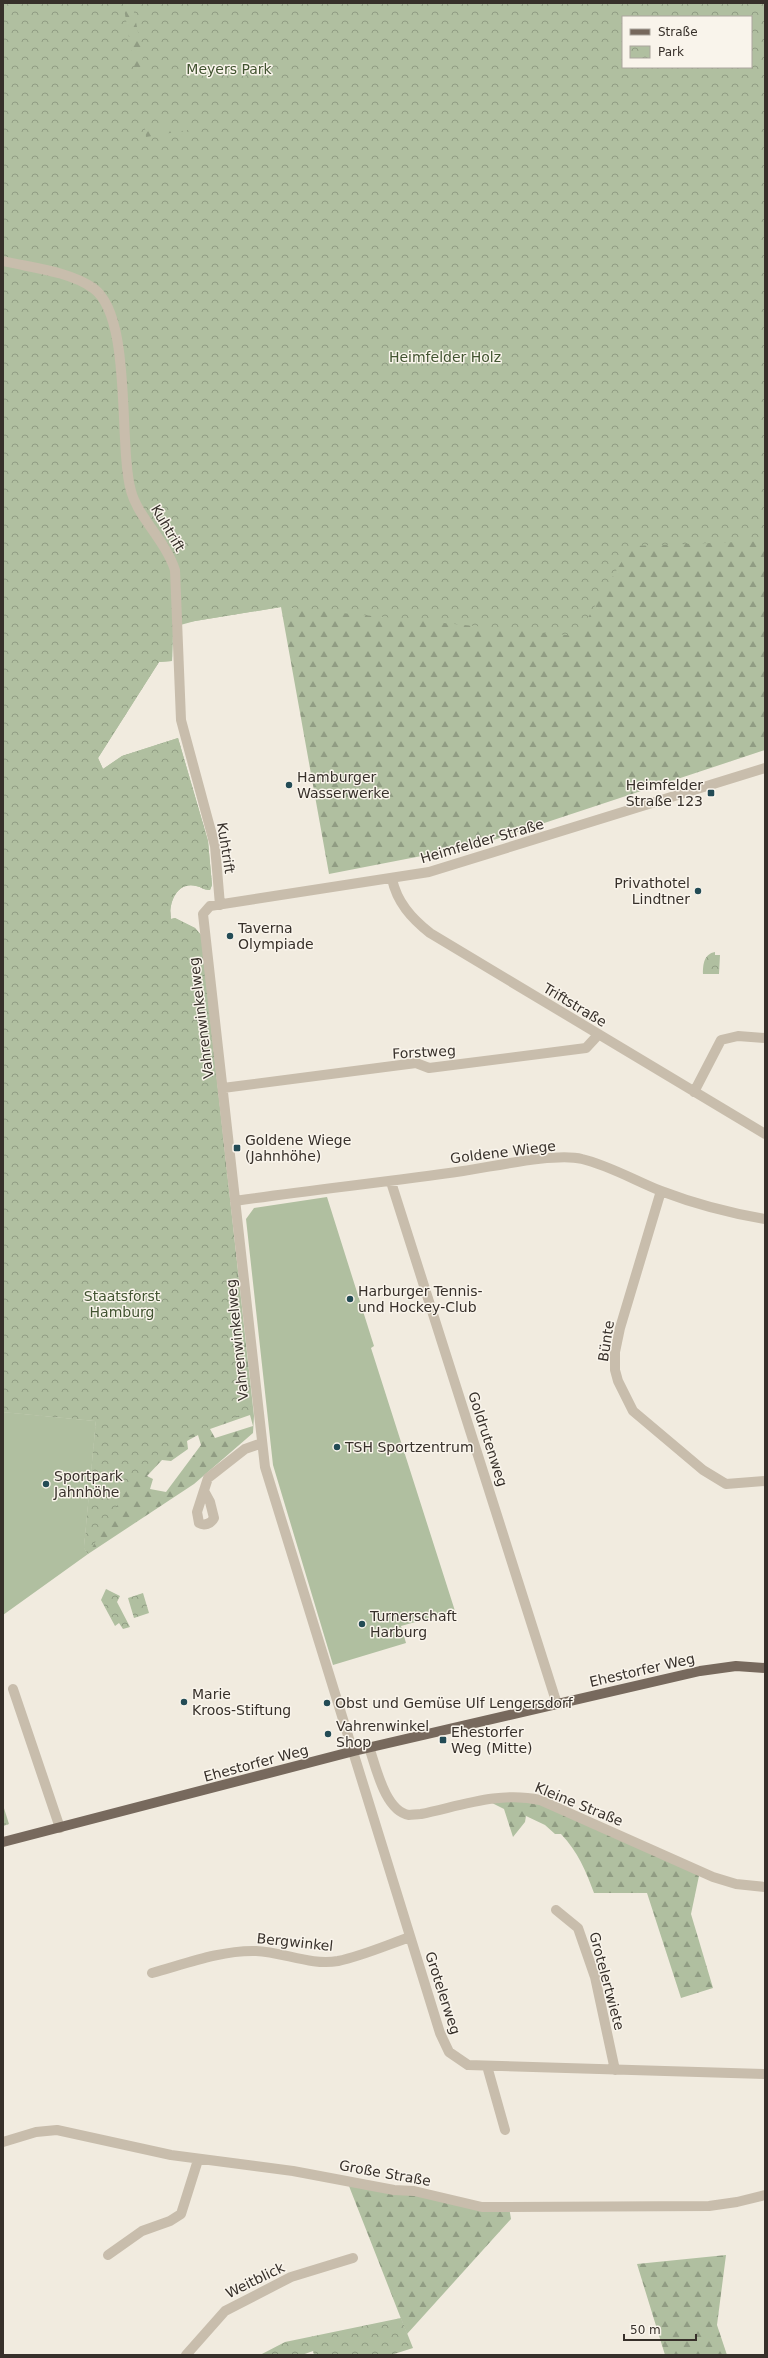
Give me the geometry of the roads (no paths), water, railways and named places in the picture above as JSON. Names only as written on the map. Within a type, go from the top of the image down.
[{"type":"main road","name":"Ehestorfer Weg","points":[[3,1842],[369,1747],[713,1668],[736,1666],[765,1668]]},
{"type":"street","name":"Kuhtrift","points":[[3,261],[80,282],[94,289],[103,300],[110,314],[120,355],[124,452],[131,492],[134,500],[167,550],[175,570],[181,720],[214,840],[220,905]]},
{"type":"street","name":"Heimfelder Straße","points":[[203,914],[208,907],[429,872],[765,768]]},
{"type":"street","name":"Triftstraße","points":[[392,879],[398,899],[411,916],[430,933],[765,1134]]},
{"type":"street","name":"Vahrenwinkelweg","points":[[203,914],[265,1467],[354,1751]]},
{"type":"street","name":"Forstweg","points":[[223,1088],[416,1063],[429,1068],[586,1048],[598,1035]]},
{"type":"street","points":[[694,1092],[721,1040],[738,1036],[765,1038]]},
{"type":"street","name":"Goldene Wiege","points":[[235,1201],[310,1190],[391,1182],[552,1158],[582,1159],[661,1191],[726,1213],[765,1219]]},
{"type":"street","name":"Goldrutenweg","points":[[391,1182],[557,1704]]},
{"type":"street","name":"Bünte","points":[[661,1191],[620,1328],[615,1352],[615,1370],[618,1381],[633,1411],[703,1470],[726,1484],[765,1480]]},
{"type":"street","points":[[204,1491],[208,1478],[225,1462],[245,1449],[262,1443]]},
{"type":"street","points":[[13,1689],[60,1828]]},
{"type":"street","name":"Kleine Straße","points":[[369,1747],[386,1796],[400,1811],[408,1815],[421,1814],[503,1796],[524,1796],[540,1800],[713,1876],[736,1884],[765,1887]]},
{"type":"street","name":"Grotelerweg","points":[[354,1751],[440,2033],[449,2052],[468,2065],[765,2074]]},
{"type":"street","name":"Grotelertwiete","points":[[556,1910],[578,1928],[595,1978],[616,2070]]},
{"type":"street","name":"Bergwinkel","points":[[152,1973],[229,1953],[245,1951],[288,1955],[324,1962],[338,1961],[410,1937]]},
{"type":"street","points":[[487,2066],[505,2130]]},
{"type":"street","name":"Große Straße","points":[[3,2142],[36,2132],[57,2130],[198,2160],[293,2170],[394,2190],[414,2191],[482,2206],[709,2206],[738,2202],[765,2194]]},
{"type":"street","points":[[108,2255],[142,2231],[181,2214],[198,2160]]},
{"type":"street","name":"Weitblick","points":[[186,2355],[225,2311],[291,2277],[353,2258]]},
{"type":"place","name":"Hamburger Wasserwerke","points":[[289,785]]},
{"type":"place","name":"Heimfelder Straße 123","points":[[711,793]]},
{"type":"place","name":"Privathotel Lindtner","points":[[698,891]]},
{"type":"place","name":"Taverna Olympiade","points":[[230,936]]},
{"type":"place","name":"Goldene Wiege (Jahnhöhe)","points":[[237,1148]]},
{"type":"place","name":"Harburger Tennis- und Hockey-Club","points":[[350,1299]]},
{"type":"place","name":"TSH Sportzentrum","points":[[337,1447]]},
{"type":"place","name":"Sportpark Jahnhöhe","points":[[46,1484]]},
{"type":"place","name":"Turnerschaft Harburg","points":[[362,1624]]},
{"type":"place","name":"Marie Kroos-Stiftung","points":[[184,1702]]},
{"type":"place","name":"Obst und Gemüse Ulf Lengersdorf","points":[[327,1703]]},
{"type":"place","name":"Vahrenwinkel Shop","points":[[328,1734]]},
{"type":"place","name":"Ehestorfer Weg (Mitte)","points":[[443,1740]]},
{"type":"park label","name":"Meyers Park","points":[[229,69]]},
{"type":"park label","name":"Heimfelder Holz","points":[[445,357]]},
{"type":"park label","name":"Staatsforst Hamburg","points":[[122,1304]]}]
